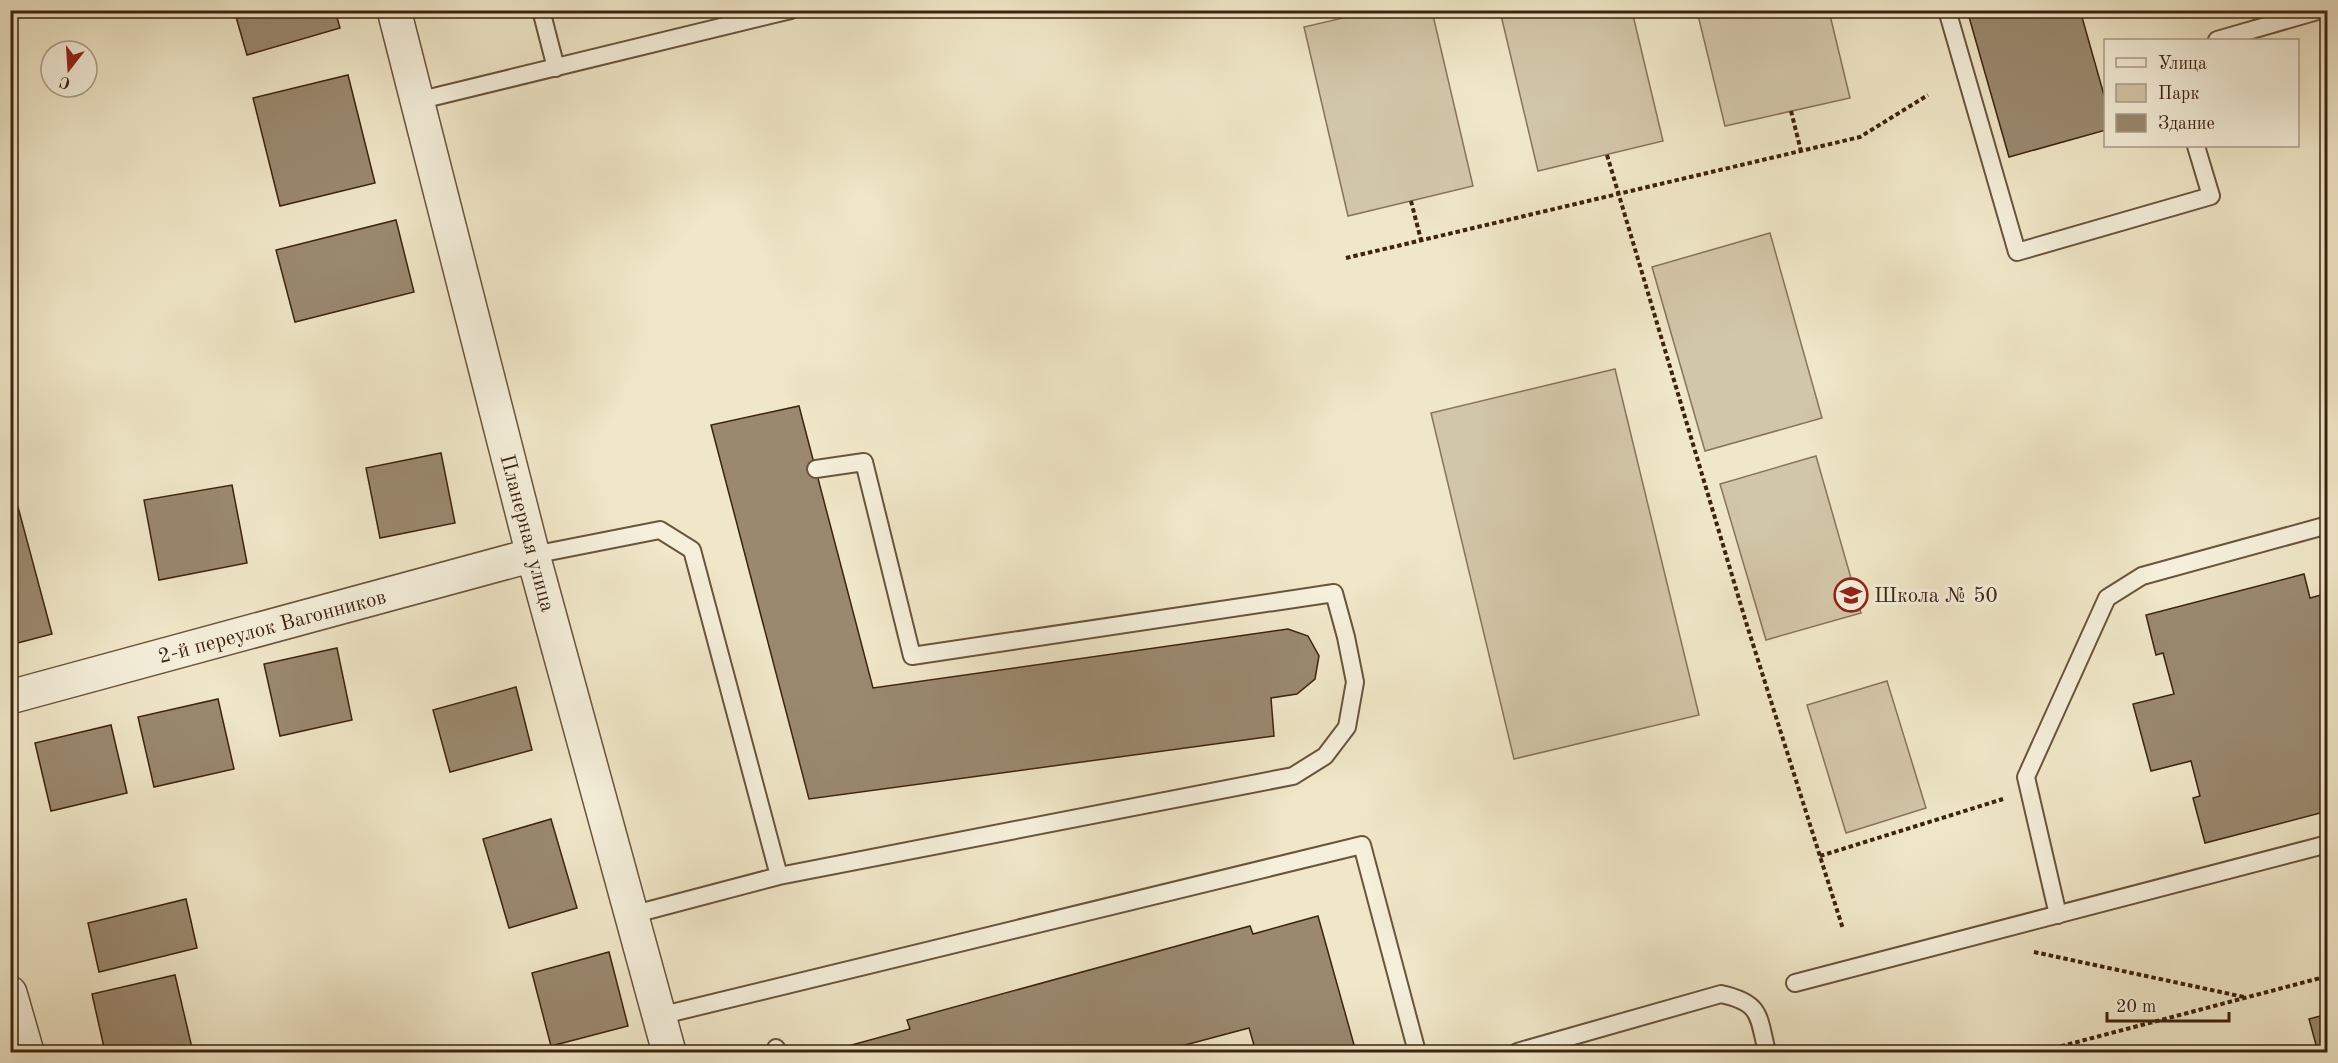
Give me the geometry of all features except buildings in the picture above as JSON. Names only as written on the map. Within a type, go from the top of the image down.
[{"type":"street","name":"Планерная улица","points":[[394,10],[533,555],[669,1053]]},
{"type":"street","name":"2-й переулок Вагонников","points":[[10,697],[533,555]]},
{"type":"street","points":[[10,993],[27,1053]]},
{"type":"lane","points":[[541,10],[556,68]]},
{"type":"lane","points":[[417,100],[791,10]]},
{"type":"lane","points":[[1947,10],[2017,252],[2211,196],[2196,147]]},
{"type":"lane","points":[[2220,39],[2321,10]]},
{"type":"lane","points":[[632,915],[779,876],[1293,776],[1325,756],[1347,727],[1355,682],[1334,593],[912,656],[864,462],[816,469]]},
{"type":"lane","points":[[2058,915],[2025,777],[2107,598],[2142,576],[2328,525]]},
{"type":"lane","points":[[533,555],[660,530],[692,550],[779,876]]},
{"type":"lane","points":[[1795,983],[2328,844]]},
{"type":"lane","points":[[659,1016],[1362,845],[1417,1053]]},
{"type":"lane","points":[[1517,1053],[1721,994],[1742,999],[1757,1011],[1767,1053]]},
{"type":"path","points":[[1346,258],[1860,137],[1928,95]]},
{"type":"path","points":[[1791,111],[1802,151]]},
{"type":"path","points":[[1607,154],[1745,619],[1844,929]]},
{"type":"path","points":[[1411,201],[1421,240]]},
{"type":"path","points":[[1820,856],[2029,791]]},
{"type":"path","points":[[2023,950],[2245,997]]},
{"type":"path","points":[[2039,1053],[2328,976]]},
{"type":"green space","points":[[1377,10],[1432,11],[1473,186],[1348,216],[1304,27]]},
{"type":"green space","points":[[1500,11],[1632,11],[1663,141],[1538,171]]},
{"type":"green space","points":[[1697,11],[1829,11],[1850,98],[1725,126]]},
{"type":"green space","points":[[1770,233],[1822,418],[1705,451],[1652,267]]},
{"type":"green space","points":[[1615,369],[1699,715],[1514,759],[1431,413]]},
{"type":"green space","points":[[1816,456],[1861,613],[1766,640],[1720,484]]},
{"type":"green space","points":[[1887,681],[1926,808],[1846,833],[1807,705]]},
{"type":"place","name":"Школа № 50","points":[[1851,595]]}]
